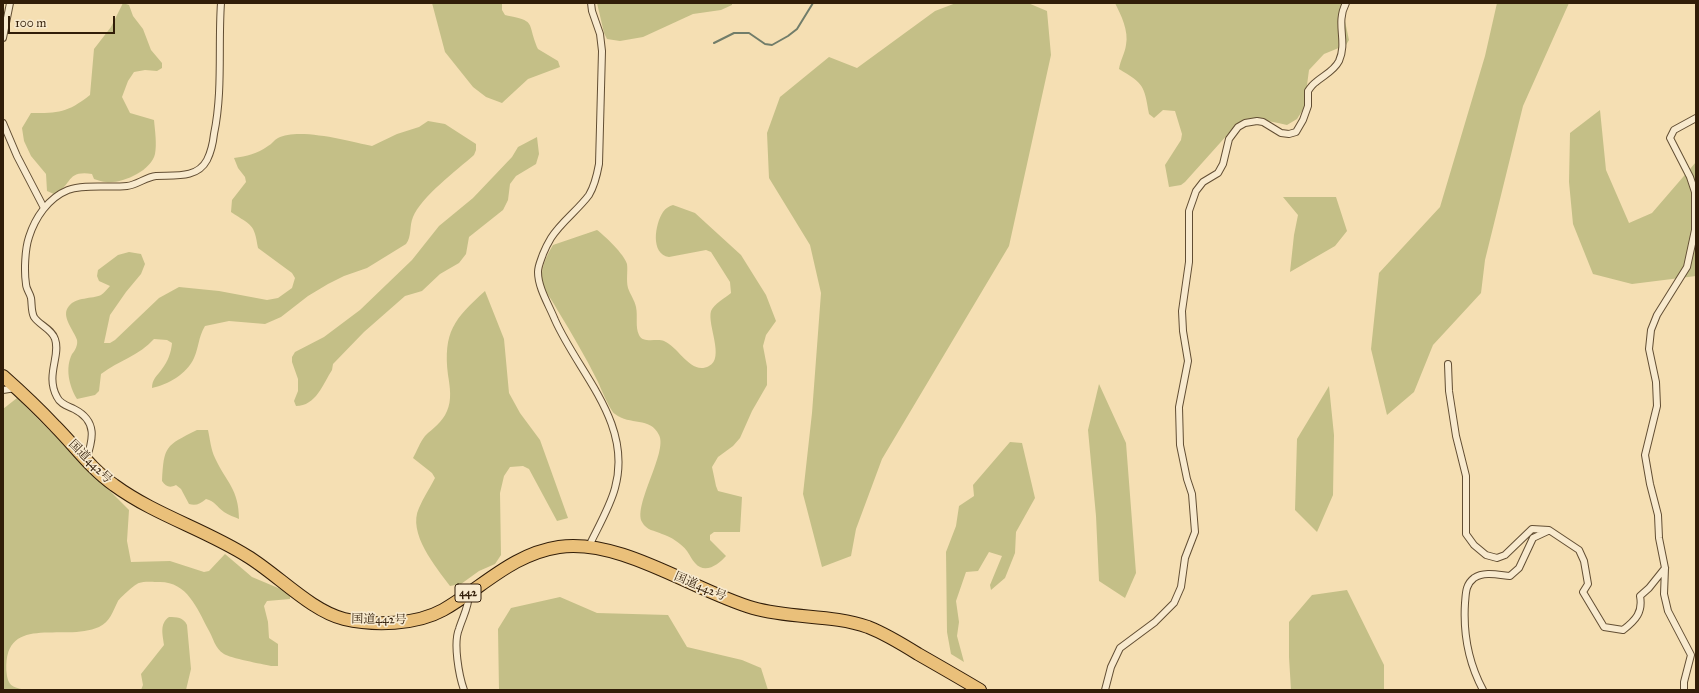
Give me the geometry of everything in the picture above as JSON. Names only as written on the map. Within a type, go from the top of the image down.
[{"type":"highway","name":"国道442号","points":[[3,376],[56,426],[104,478],[138,502],[247,556],[316,606],[343,619],[358,622],[407,622],[424,618],[440,611],[502,569],[525,556],[560,547],[590,546],[634,559],[736,603],[755,609],[780,615],[850,622],[869,628],[891,638],[980,690]]},
{"type":"street","points":[[3,38],[10,3]]},
{"type":"street","points":[[86,460],[92,443],[91,426],[81,414],[61,402],[57,397],[52,375],[56,350],[55,338],[33,316],[31,298],[26,284],[26,248],[29,236],[35,222],[44,208],[55,198],[68,190],[128,186],[154,176],[188,175],[195,172],[205,163],[211,152],[218,115],[221,3]]},
{"type":"street","points":[[590,546],[615,489],[618,470],[618,448],[614,426],[592,382],[575,358],[558,327],[542,289],[538,272],[540,261],[550,239],[588,195],[597,179],[599,164],[602,51],[600,34],[592,11],[591,3]]},
{"type":"street","points":[[1105,690],[1111,667],[1120,648],[1155,622],[1174,603],[1181,587],[1185,558],[1195,532],[1192,494],[1187,479],[1180,445],[1179,407],[1188,361],[1183,331],[1182,311],[1189,262],[1189,211],[1196,191],[1203,182],[1218,173],[1223,164],[1229,139],[1238,127],[1245,123],[1256,121],[1263,122],[1281,133],[1289,134],[1296,132],[1303,120],[1308,106],[1308,91],[1315,82],[1330,73],[1339,62],[1343,45],[1340,19],[1346,3]]},
{"type":"street","points":[[1684,690],[1684,682],[1691,655],[1668,611],[1664,594],[1665,568],[1659,538],[1658,515],[1650,484],[1645,455],[1657,406],[1656,382],[1649,349],[1650,330],[1657,315],[1687,266],[1692,251],[1695,230],[1695,192],[1690,177],[1670,138],[1674,130],[1696,118]]},
{"type":"street","points":[[3,122],[17,156],[44,208]]},
{"type":"street","points":[[1448,364],[1449,391],[1456,436],[1466,476],[1466,534],[1474,545],[1486,556],[1497,558],[1505,556],[1532,529],[1550,530],[1579,550],[1584,561],[1588,584],[1583,592],[1604,627],[1623,630],[1634,622],[1642,605],[1640,596],[1649,588],[1665,568]]},
{"type":"street","points":[[3,390],[16,388]]},
{"type":"street","points":[[1483,690],[1472,666],[1466,646],[1464,622],[1466,588],[1473,579],[1480,576],[1489,574],[1510,576],[1519,568],[1533,538],[1550,530]]},
{"type":"street","points":[[464,690],[461,681],[456,637],[468,608],[470,592]]},
{"type":"shaded area","points":[[123,3],[129,5],[133,16],[143,29],[151,50],[162,63],[162,68],[157,71],[145,70],[134,72],[128,81],[122,97],[130,113],[154,120],[156,142],[155,154],[148,166],[127,179],[105,182],[94,179],[92,174],[77,174],[73,176],[60,191],[54,194],[47,191],[46,174],[31,156],[24,141],[22,128],[31,113],[49,113],[69,109],[90,95],[94,49],[111,27]]},
{"type":"shaded area","points":[[432,3],[502,3],[502,10],[505,15],[527,21],[538,49],[558,61],[560,67],[528,79],[502,103],[486,97],[473,87],[445,52]]},
{"type":"shaded area","points":[[597,3],[732,3],[732,5],[721,10],[693,14],[643,37],[620,41],[607,39],[604,33]]},
{"type":"shaded area","points":[[956,3],[1028,3],[1047,11],[1051,55],[1009,246],[882,459],[856,529],[851,556],[822,567],[803,494],[812,413],[821,293],[810,245],[769,178],[767,133],[780,97],[829,57],[857,68],[935,11]]},
{"type":"shaded area","points":[[1115,3],[1346,3],[1342,7],[1349,40],[1346,45],[1324,54],[1309,70],[1304,108],[1297,119],[1287,125],[1268,121],[1250,121],[1237,124],[1185,182],[1181,185],[1169,187],[1165,165],[1181,140],[1182,134],[1175,111],[1163,110],[1154,118],[1149,114],[1146,97],[1142,86],[1134,78],[1119,69],[1127,40],[1124,23]]},
{"type":"shaded area","points":[[1497,3],[1569,3],[1523,106],[1485,260],[1481,293],[1433,345],[1414,392],[1387,415],[1371,349],[1379,273],[1440,207],[1485,56]]},
{"type":"shaded area","points":[[1600,110],[1606,170],[1629,223],[1652,213],[1696,162],[1696,276],[1632,284],[1593,274],[1573,224],[1569,182],[1570,133]]},
{"type":"shaded area","points":[[428,121],[445,124],[476,144],[476,150],[474,155],[440,184],[417,209],[412,220],[409,238],[406,244],[367,268],[344,276],[328,284],[308,296],[281,317],[265,324],[229,321],[205,326],[196,354],[191,364],[182,374],[158,387],[152,388],[152,385],[168,360],[172,343],[167,340],[154,339],[136,354],[114,365],[101,374],[99,391],[95,395],[77,399],[70,383],[68,371],[70,359],[76,348],[77,340],[68,323],[66,314],[67,310],[72,303],[76,301],[101,295],[106,291],[110,286],[99,281],[97,276],[98,270],[118,255],[129,252],[141,254],[145,264],[141,274],[110,315],[104,343],[110,343],[115,340],[159,298],[179,287],[219,291],[267,300],[278,298],[292,288],[295,278],[292,273],[258,248],[255,234],[251,226],[231,212],[232,200],[246,182],[245,177],[238,168],[234,158],[256,153],[278,138],[298,134],[311,134],[338,138],[372,146],[397,134],[419,127]]},
{"type":"shaded area","points":[[537,137],[539,154],[536,164],[516,176],[510,184],[508,200],[503,210],[469,237],[466,254],[459,263],[440,274],[422,291],[405,296],[364,332],[333,364],[332,370],[322,388],[314,398],[303,405],[296,406],[294,401],[298,391],[298,379],[292,362],[292,357],[295,352],[324,337],[360,310],[412,260],[439,226],[473,198],[512,157],[518,147]]},
{"type":"shaded area","points":[[1283,197],[1336,197],[1347,231],[1335,246],[1290,272],[1298,215]]},
{"type":"shaded area","points":[[673,205],[695,213],[741,255],[766,295],[776,321],[766,335],[763,346],[767,367],[767,385],[752,411],[740,438],[733,446],[718,457],[712,467],[718,491],[742,497],[740,532],[714,532],[710,535],[710,540],[726,556],[716,565],[707,568],[703,568],[694,562],[682,545],[665,535],[648,529],[642,522],[642,504],[659,453],[659,435],[650,425],[621,418],[613,412],[583,354],[546,291],[542,279],[544,264],[553,245],[597,230],[618,251],[627,264],[627,285],[637,310],[637,329],[641,338],[647,340],[664,341],[670,344],[685,360],[696,367],[703,368],[709,366],[714,362],[716,356],[710,317],[711,311],[712,308],[731,293],[730,282],[711,252],[706,250],[669,257],[663,255],[659,250],[656,231],[660,217],[668,207]]},
{"type":"shaded area","points":[[485,291],[504,339],[509,393],[520,413],[540,440],[568,518],[557,521],[529,469],[523,466],[510,467],[504,476],[500,493],[501,555],[495,564],[479,571],[461,584],[450,586],[431,560],[420,539],[416,518],[419,508],[435,478],[432,473],[413,458],[423,438],[443,419],[449,407],[450,393],[447,348],[453,327],[465,310]]},
{"type":"shaded area","points":[[1099,384],[1126,443],[1136,573],[1125,598],[1099,581],[1096,516],[1088,430]]},
{"type":"shaded area","points":[[1329,386],[1334,435],[1333,495],[1317,532],[1295,510],[1297,439]]},
{"type":"shaded area","points":[[17,398],[129,510],[127,541],[131,562],[170,561],[204,572],[209,571],[225,554],[252,577],[290,593],[290,599],[267,601],[264,606],[268,622],[269,638],[278,644],[278,666],[246,661],[224,654],[216,646],[195,605],[184,591],[169,583],[144,582],[131,588],[118,601],[109,619],[99,627],[84,631],[37,633],[24,636],[13,643],[7,656],[8,680],[14,687],[27,690],[3,690],[3,409]]},
{"type":"shaded area","points":[[197,430],[208,430],[214,455],[237,500],[239,519],[226,513],[214,503],[206,499],[198,504],[189,504],[181,489],[176,485],[170,487],[167,486],[162,481],[164,461],[168,448],[178,440]]},
{"type":"shaded area","points":[[1010,442],[1022,443],[1035,498],[1016,532],[1015,553],[1005,578],[991,590],[990,585],[1002,556],[989,552],[978,571],[966,572],[956,601],[959,622],[957,636],[964,662],[951,654],[947,632],[946,552],[956,526],[959,506],[974,496],[973,485]]},
{"type":"shaded area","points":[[1347,590],[1384,665],[1384,690],[1291,690],[1289,622],[1312,595]]},
{"type":"shaded area","points":[[560,597],[597,613],[668,615],[687,647],[742,660],[761,668],[768,690],[499,690],[498,629],[511,608]]},
{"type":"shaded area","points":[[169,617],[177,617],[182,619],[187,625],[191,669],[186,690],[141,690],[143,685],[141,674],[164,645],[163,626]]},
{"type":"waterway","points":[[714,43],[734,33],[749,33],[765,44],[772,45],[797,29],[813,3]]}]
